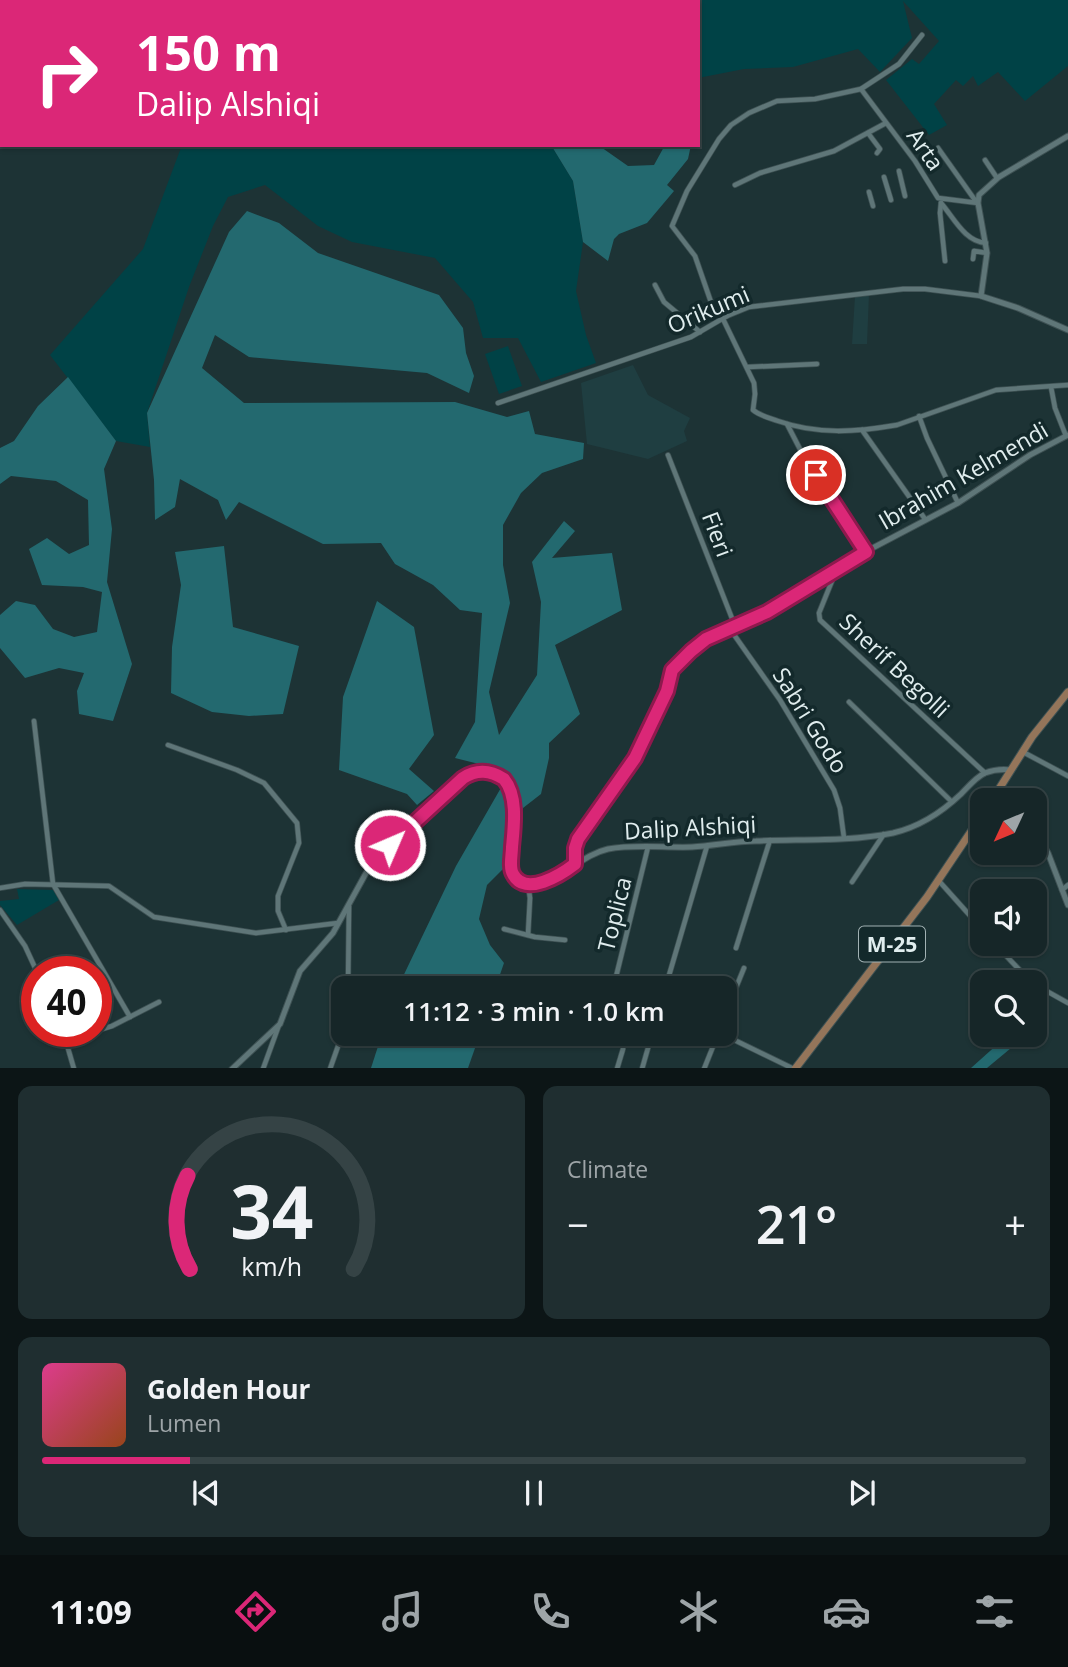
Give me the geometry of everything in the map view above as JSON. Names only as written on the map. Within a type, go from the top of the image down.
[{"type":"main road","points":[[1000,788],[1068,692]]},
{"type":"main road","name":"M-25","points":[[795,1068],[939,881],[970,833]]},
{"type":"street","points":[[922,35],[899,64],[861,89],[815,99],[781,100],[741,118],[719,139],[687,191],[673,222],[673,229],[695,256],[712,305],[725,318],[748,367],[755,387],[753,410],[787,424],[813,431],[862,430],[897,425],[996,390],[1068,385]]},
{"type":"street","name":"Arta","points":[[861,89],[941,202],[978,204]]},
{"type":"street","points":[[735,185],[760,173],[834,150],[886,123]]},
{"type":"street","points":[[868,133],[880,149],[877,153]]},
{"type":"street","points":[[978,204],[982,191],[997,178],[1068,136]]},
{"type":"street","points":[[938,148],[978,204],[987,253],[981,296],[1068,330]]},
{"type":"street","points":[[985,160],[997,178]]},
{"type":"street","points":[[900,171],[905,196]]},
{"type":"street","points":[[884,177],[891,200]]},
{"type":"street","points":[[869,192],[873,206]]},
{"type":"street","points":[[941,202],[966,234],[976,243],[986,243]]},
{"type":"street","points":[[941,202],[945,261]]},
{"type":"street","points":[[972,259],[974,251],[987,253]]},
{"type":"street","points":[[655,285],[664,302],[701,332]]},
{"type":"street","name":"Orikumi","points":[[498,403],[701,332],[742,309],[771,303],[903,289],[981,296]]},
{"type":"street","points":[[748,367],[817,364]]},
{"type":"street","points":[[1051,387],[1055,408],[1067,435]]},
{"type":"street","points":[[919,416],[958,503]]},
{"type":"street","points":[[787,424],[802,453],[866,552]]},
{"type":"street","points":[[862,430],[925,519]]},
{"type":"street","name":"Ibrahim Kelmendi","points":[[575,864],[578,839],[635,758],[667,691],[672,670],[699,644],[767,612],[866,552],[958,503],[1030,454],[1067,435]]},
{"type":"street","name":"Fieri","points":[[668,455],[733,628]]},
{"type":"street","name":"Sherif Begolli","points":[[836,570],[819,613],[820,620],[985,773]]},
{"type":"street","name":"Sabri Godo","points":[[733,628],[834,790],[840,808],[844,838]]},
{"type":"street","points":[[849,702],[952,802]]},
{"type":"street","points":[[34,720],[53,884],[130,1017]]},
{"type":"street","points":[[169,746],[237,770],[264,783],[297,823],[299,844],[278,896],[278,911],[286,930]]},
{"type":"street","points":[[1023,752],[1068,776]]},
{"type":"street","points":[[985,773],[1011,770]]},
{"type":"street","points":[[262,1068],[300,971],[333,933],[371,864],[409,825],[471,773],[498,775],[509,785],[513,808],[511,867],[516,878],[528,884],[528,935]]},
{"type":"street","name":"Dalip Alshiqi","points":[[528,884],[551,879],[598,852],[610,849],[707,846],[884,834],[921,822],[952,802],[985,773]]},
{"type":"street","points":[[852,883],[884,834]]},
{"type":"street","name":"Dalip Alshiqi","points":[[736,948],[770,840]]},
{"type":"street","points":[[669,976],[707,846]]},
{"type":"street","name":"Toplica","points":[[616,976],[648,847]]},
{"type":"street","points":[[1047,852],[1068,905]]},
{"type":"street","points":[[939,881],[970,916]]},
{"type":"street","points":[[0,888],[53,884],[109,886],[154,917],[256,933],[339,923]]},
{"type":"street","points":[[1062,890],[1068,885]]},
{"type":"street","points":[[348,976],[349,905]]},
{"type":"street","points":[[0,910],[30,956]]},
{"type":"street","points":[[504,929],[565,940]]},
{"type":"street","points":[[1007,956],[1021,970]]},
{"type":"street","points":[[737,985],[744,968]]},
{"type":"street","points":[[1047,991],[1068,1003]]},
{"type":"street","points":[[112,1024],[159,1002]]},
{"type":"street","points":[[233,1068],[280,1024]]},
{"type":"street","points":[[737,1042],[792,1068]]},
{"type":"street","points":[[330,1068],[338,1046]]},
{"type":"street","points":[[642,1068],[649,1046]]},
{"type":"street","points":[[704,1068],[715,1046]]},
{"type":"street","points":[[68,1047],[74,1068]]},
{"type":"street","points":[[617,1068],[623,1049]]},
{"type":"shaded area","points":[[700,0],[1068,0],[1068,66],[1025,101],[998,72],[978,86],[973,76],[963,86],[956,80],[934,104],[947,125],[929,135],[886,80],[912,59],[919,64],[939,41],[903,1],[912,38],[880,72],[858,49],[793,67],[744,69],[700,78]]},
{"type":"shaded area","points":[[181,147],[552,147],[573,181],[583,242],[576,291],[586,335],[596,363],[541,382],[518,338],[483,338],[473,302],[435,258],[352,242],[318,226],[265,185],[228,197],[213,226],[189,287],[147,413],[150,447],[116,441],[50,355],[143,249]]},
{"type":"shaded area","points":[[552,147],[601,147],[628,166],[654,165],[664,147],[691,147],[688,159],[667,185],[674,191],[647,223],[619,234],[614,239],[608,261],[583,242],[573,181]]},
{"type":"shaded area","points":[[247,211],[279,223],[318,253],[439,295],[463,328],[466,353],[474,376],[469,393],[427,373],[249,357],[215,335],[202,368],[244,403],[455,402],[507,417],[529,411],[535,434],[584,443],[583,459],[542,473],[521,493],[503,525],[503,565],[510,603],[489,692],[499,735],[537,675],[541,602],[532,562],[564,521],[575,531],[552,558],[612,553],[622,610],[555,645],[580,714],[549,743],[549,758],[541,794],[523,808],[509,863],[487,885],[479,919],[490,945],[504,963],[500,976],[403,976],[456,866],[502,786],[483,765],[455,758],[475,722],[482,613],[460,610],[433,585],[395,564],[381,543],[323,544],[239,502],[226,520],[218,500],[180,479],[175,507],[155,520],[147,413],[229,232]]},
{"type":"shaded area","points":[[869,294],[867,344],[852,344],[855,296]]},
{"type":"shaded area","points":[[508,346],[522,386],[499,394],[485,354]]},
{"type":"shaded area","points":[[633,365],[648,395],[690,418],[684,431],[687,441],[648,459],[587,444],[581,383]]},
{"type":"shaded area","points":[[68,377],[116,441],[104,469],[112,529],[107,582],[132,664],[113,721],[79,714],[77,691],[84,673],[59,668],[25,678],[0,648],[0,615],[16,601],[35,605],[53,629],[74,637],[97,632],[102,592],[83,587],[42,585],[29,549],[47,538],[69,554],[89,545],[88,500],[56,481],[11,476],[0,484],[0,448],[14,441],[38,406]]},
{"type":"shaded area","points":[[224,546],[233,627],[299,646],[283,714],[249,716],[212,712],[171,693],[172,647],[181,585],[175,552]]},
{"type":"shaded area","points":[[377,601],[414,627],[434,735],[409,769],[434,791],[417,805],[407,794],[339,770],[343,697]]},
{"type":"shaded area","points":[[17,889],[53,890],[59,900],[17,925],[0,905],[0,901],[19,899]]},
{"type":"shaded area","points":[[378,1046],[476,1046],[468,1068],[371,1068]]},
{"type":"shaded area","points":[[994,1047],[1012,1047],[987,1068],[971,1068]]},
{"type":"route","points":[[390,845],[463,778],[471,773],[490,772],[504,779],[511,793],[511,867],[516,878],[528,884],[540,883],[563,873],[575,864],[575,848],[582,830],[635,758],[664,698],[672,670],[706,639],[755,619],[866,552],[816,475]]}]
